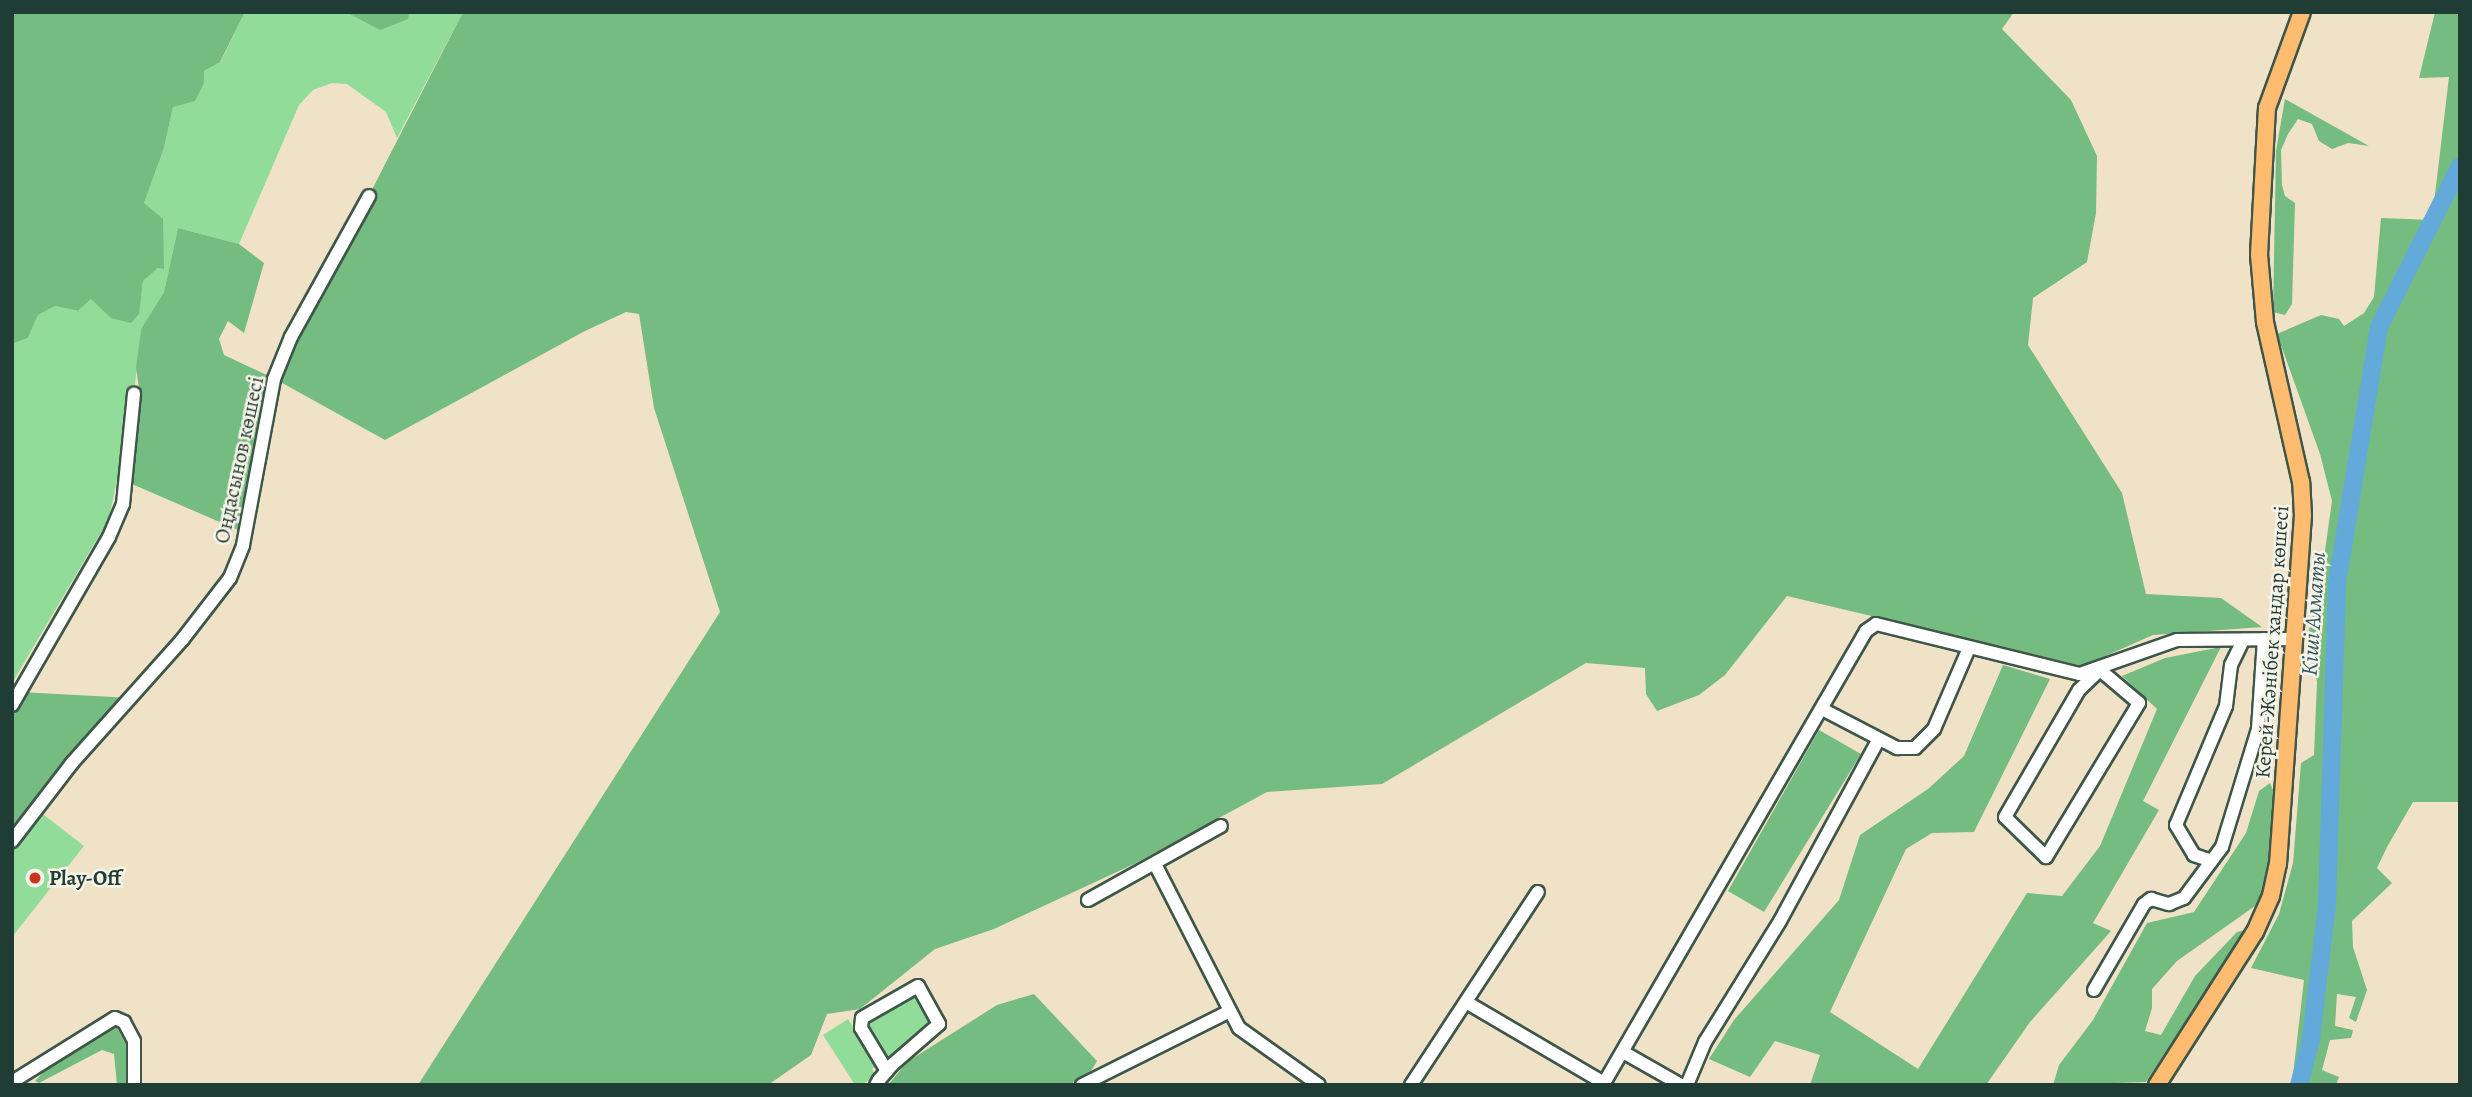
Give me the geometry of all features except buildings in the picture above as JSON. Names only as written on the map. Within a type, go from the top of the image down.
[{"type":"main road","name":"Керей-Жәнібек хандар көшесі","points":[[2157,1085],[2255,932],[2271,896],[2281,835],[2293,639],[2304,516],[2301,482],[2264,322],[2259,255],[2267,108],[2302,12]]},
{"type":"street","name":"Оңдасынов көшесі","points":[[12,841],[72,762],[182,640],[230,578],[243,545],[274,379],[292,337],[369,196]]},
{"type":"street","points":[[12,705],[109,537],[123,504],[134,394]]},
{"type":"street","points":[[1466,1002],[1604,1083],[1866,631],[1876,624],[1905,628],[1969,648],[2080,674],[2100,670],[2177,640],[2293,639]]},
{"type":"street","points":[[2094,990],[2144,904],[2151,899],[2169,904],[2184,898],[2209,860],[2222,847],[2258,729],[2264,639]]},
{"type":"street","points":[[2209,860],[2194,855],[2176,825],[2226,706],[2231,665],[2242,640]]},
{"type":"street","points":[[1822,709],[1897,748],[1915,748],[1925,741],[1969,648]]},
{"type":"street","points":[[2100,670],[2139,703],[2046,857],[2006,817],[2079,690],[2100,670]]},
{"type":"street","points":[[1687,1085],[1705,1042],[1780,921],[1879,739]]},
{"type":"street","points":[[1088,900],[1221,826]]},
{"type":"street","points":[[1155,864],[1228,1012],[1239,1028],[1319,1085]]},
{"type":"street","points":[[1411,1085],[1538,892]]},
{"type":"street","points":[[876,1085],[887,1071],[939,1024],[918,986],[862,1018],[861,1028],[887,1071]]},
{"type":"street","points":[[1083,1085],[1228,1012]]},
{"type":"street","points":[[12,1082],[115,1018],[124,1023],[134,1041],[134,1085]]},
{"type":"street","points":[[1623,1052],[1681,1085]]},
{"type":"green space","points":[[12,12],[245,12],[220,62],[204,71],[204,83],[195,101],[173,107],[164,148],[144,203],[163,219],[164,269],[158,268],[143,281],[139,314],[131,323],[111,318],[91,299],[78,311],[55,306],[38,315],[28,338],[12,344]]},
{"type":"green space","points":[[245,12],[463,12],[397,138],[386,112],[347,84],[332,83],[313,90],[299,105],[239,244],[178,228],[164,292],[141,329],[134,394],[109,519],[12,683],[12,344],[28,338],[38,315],[55,306],[78,311],[91,299],[141,295],[143,281],[158,268],[164,269],[144,203],[164,148],[173,107],[204,71],[221,61]]},
{"type":"green space","points":[[346,12],[409,12],[408,19],[380,30]]},
{"type":"green space","points":[[463,12],[2014,12],[2002,29],[2071,100],[2097,156],[2096,213],[2087,262],[2033,298],[2028,345],[2122,493],[2146,594],[2221,598],[2262,627],[2153,635],[2083,666],[1787,596],[1725,675],[1699,695],[1657,711],[1646,694],[1645,668],[1586,663],[1382,784],[1267,792],[1134,864],[994,929],[935,949],[860,1009],[827,1014],[811,1055],[768,1085],[418,1085],[720,612],[654,408],[639,314],[626,312],[585,331],[385,440],[275,379]]},
{"type":"green space","points":[[2435,12],[2460,12],[2460,802],[2413,802],[2387,847],[2377,868],[2392,883],[2352,921],[2353,947],[2367,990],[2356,1022],[2349,1018],[2356,997],[2337,994],[2335,1026],[2353,1030],[2351,1038],[2330,1040],[2322,1070],[2339,1077],[2336,1085],[2307,1085],[2293,1075],[2304,980],[2251,968],[2279,914],[2293,863],[2301,763],[2314,755],[2317,682],[2307,637],[2319,593],[2332,501],[2320,454],[2277,334],[2321,315],[2339,319],[2344,326],[2364,313],[2374,297],[2381,218],[2432,220],[2449,77],[2419,78]]},
{"type":"green space","points":[[2285,99],[2369,146],[2348,143],[2332,149],[2319,141],[2312,124],[2298,119],[2288,134],[2281,150],[2282,185],[2285,196],[2295,203],[2292,304],[2285,315],[2273,312],[2276,151]]},
{"type":"green space","points":[[178,228],[239,244],[264,263],[244,333],[228,321],[219,339],[224,355],[275,379],[245,533],[125,481],[140,395],[136,368],[141,329],[164,292]]},
{"type":"green space","points":[[2221,647],[2143,801],[2159,810],[2093,923],[2111,931],[2030,1022],[1986,1085],[1810,1085],[1820,1055],[1775,1041],[1750,1077],[1709,1059],[1734,1020],[1839,900],[1860,835],[1928,789],[1964,756],[2003,665],[2050,679],[1974,832],[1932,833],[1906,849],[1830,1012],[1918,1069],[2027,893],[2062,896],[2100,846],[2157,709],[2122,676],[2165,658]]},
{"type":"green space","points":[[20,692],[132,698],[12,841],[12,705]]},
{"type":"green space","points":[[1819,730],[1861,754],[1764,912],[1728,891]]},
{"type":"green space","points":[[2270,783],[2274,792],[2272,850],[2265,886],[2255,906],[2177,961],[2152,989],[2152,1008],[2145,1031],[2161,1035],[2195,976],[2237,932],[2245,930],[2146,1082],[2053,1085],[2059,1065],[2093,1020],[2147,923],[2194,912],[2246,833],[2259,791]]},
{"type":"green space","name":"Play-Off","points":[[39,811],[84,846],[12,937],[12,845]]},
{"type":"green space","points":[[915,993],[933,1026],[887,1060],[865,1028],[870,1018]]},
{"type":"green space","points":[[1034,994],[1097,1061],[1091,1071],[1069,1085],[888,1085],[907,1062],[997,1005]]},
{"type":"green space","points":[[848,1019],[877,1065],[872,1069],[876,1075],[861,1085],[855,1085],[823,1035]]},
{"type":"green space","points":[[116,1026],[128,1048],[128,1085],[117,1085],[114,1054],[102,1050],[39,1083],[35,1081],[52,1063]]},
{"type":"waterway","name":"Кіші Алматы","points":[[2299,1085],[2311,1039],[2327,904],[2337,583],[2379,327],[2460,166]]},
{"type":"place","name":"Play-Off","points":[[35,878]]}]
